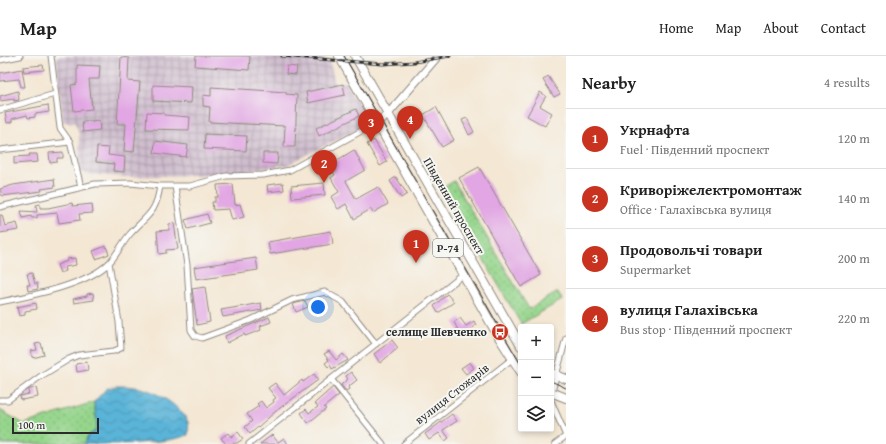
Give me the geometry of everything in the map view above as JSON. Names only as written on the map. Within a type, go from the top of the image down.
[{"type":"main road","name":"Р-74","points":[[339,56],[463,275],[518,368]]},
{"type":"main road","name":"Південний проспект","points":[[355,56],[518,341]]},
{"type":"main road","points":[[376,123],[388,114],[438,56]]},
{"type":"main road","points":[[554,374],[566,379]]},
{"type":"main road","points":[[554,396],[566,398]]},
{"type":"street","points":[[0,60],[20,56]]},
{"type":"street","points":[[51,56],[60,128],[70,142],[81,187]]},
{"type":"street","points":[[0,110],[55,94]]},
{"type":"street","points":[[0,207],[95,184],[130,183],[160,186],[190,186],[226,176],[263,176],[290,170],[376,123]]},
{"type":"street","points":[[0,150],[70,142]]},
{"type":"street","points":[[0,302],[62,287],[90,276],[109,263],[122,243],[153,210],[158,202],[160,186]]},
{"type":"street","points":[[175,186],[187,265],[191,330],[195,336],[202,338],[252,320],[292,300],[325,292],[343,302],[376,344]]},
{"type":"street","points":[[0,400],[8,400],[41,376],[69,359],[79,355],[114,351],[121,348],[119,322],[109,263]]},
{"type":"street","points":[[249,444],[463,275]]},
{"type":"street","points":[[554,374],[566,338]]},
{"type":"street","name":"вулиця Стожарів","points":[[404,444],[512,359]]},
{"type":"street","points":[[332,379],[383,444]]},
{"type":"street","points":[[551,396],[566,436],[555,444]]},
{"type":"shaded area","points":[[56,56],[314,56],[330,62],[335,85],[344,82],[346,83],[370,123],[287,165],[226,174],[126,177],[85,174],[80,170],[79,134],[75,123],[63,122]]},
{"type":"green space","points":[[454,181],[529,309],[558,292],[562,300],[521,324],[442,188]]},
{"type":"green space","points":[[94,402],[97,423],[96,431],[89,435],[84,444],[0,444],[0,410],[24,424]]},
{"type":"water","points":[[116,386],[142,388],[158,394],[172,404],[184,416],[188,422],[188,435],[153,442],[84,444],[89,435],[96,431],[97,423],[94,402],[106,389]]},
{"type":"building","points":[[196,56],[250,56],[249,70],[195,66]]},
{"type":"building","points":[[121,57],[129,58],[128,81],[140,82],[134,152],[124,151],[126,124],[117,124]]},
{"type":"building","points":[[43,65],[44,70],[24,72],[23,67]]},
{"type":"building","points":[[77,65],[100,66],[99,79],[89,79],[92,109],[74,111],[71,85],[77,84]]},
{"type":"building","points":[[287,66],[297,67],[296,75],[286,74]]},
{"type":"building","points":[[22,69],[25,87],[21,87],[19,79],[0,81],[0,73]]},
{"type":"building","points":[[548,76],[560,94],[554,97],[543,80]]},
{"type":"building","points":[[343,84],[345,95],[308,103],[306,92]]},
{"type":"building","points":[[153,85],[192,87],[191,103],[153,101]]},
{"type":"building","points":[[211,87],[286,92],[286,94],[297,95],[295,147],[284,147],[285,126],[209,122],[210,107],[203,106],[203,95],[211,96]]},
{"type":"building","points":[[18,91],[19,100],[14,101],[14,99],[0,101],[0,96]]},
{"type":"building","points":[[540,92],[546,96],[540,106],[552,113],[545,126],[527,116]]},
{"type":"building","points":[[48,105],[49,112],[35,114],[35,117],[28,118],[27,115],[12,119],[12,122],[7,123],[5,113]]},
{"type":"building","points":[[436,107],[454,140],[442,147],[423,115]]},
{"type":"building","points":[[356,109],[359,116],[319,136],[316,128]]},
{"type":"building","points":[[147,112],[190,117],[189,130],[146,129]]},
{"type":"building","points":[[467,118],[474,132],[469,135],[462,120]]},
{"type":"building","points":[[99,120],[100,130],[83,132],[82,122]]},
{"type":"building","points":[[205,134],[247,136],[246,151],[204,149]]},
{"type":"building","points":[[374,140],[387,162],[380,166],[367,144]]},
{"type":"building","points":[[155,141],[188,145],[186,157],[154,153]]},
{"type":"building","points":[[97,147],[109,148],[108,155],[125,157],[124,172],[113,171],[114,164],[96,162]]},
{"type":"building","points":[[354,150],[365,170],[346,181],[356,199],[378,187],[388,204],[373,213],[371,209],[354,219],[346,204],[338,209],[331,197],[339,192],[331,178],[335,175],[329,165]]},
{"type":"building","points":[[63,152],[63,158],[57,158],[57,162],[50,163],[49,153]]},
{"type":"building","points":[[263,153],[278,153],[277,164],[263,163]]},
{"type":"building","points":[[29,154],[37,154],[38,162],[14,164],[14,157],[30,156]]},
{"type":"building","points":[[479,167],[541,275],[521,287],[459,178]]},
{"type":"building","points":[[396,177],[407,194],[401,198],[390,181]]},
{"type":"building","points":[[54,179],[55,187],[41,189],[42,191],[2,196],[0,189],[13,185]]},
{"type":"building","points":[[283,183],[284,190],[268,192],[267,185]]},
{"type":"building","points":[[324,183],[325,195],[292,198],[291,186]]},
{"type":"building","points":[[233,184],[235,205],[240,204],[244,217],[232,220],[229,209],[213,210],[212,202],[215,202],[215,197],[218,197],[217,185]]},
{"type":"building","points":[[72,203],[73,206],[92,204],[93,213],[79,214],[80,220],[59,223],[57,213],[37,215],[37,218],[32,218],[31,216],[23,218],[21,211],[37,212],[36,205],[40,204],[40,208],[48,208]]},
{"type":"building","points":[[207,214],[210,223],[188,229],[185,220]]},
{"type":"building","points":[[0,215],[2,215],[5,226],[17,223],[19,230],[0,233]]},
{"type":"building","points":[[174,223],[178,249],[166,250],[166,253],[159,254],[157,231],[169,230],[169,224]]},
{"type":"building","points":[[331,231],[333,244],[270,254],[268,242]]},
{"type":"building","points":[[106,246],[109,254],[96,259],[93,251]]},
{"type":"building","points":[[75,258],[76,265],[65,267],[66,271],[60,273],[57,265],[67,261],[67,259]]},
{"type":"building","points":[[256,258],[258,270],[196,279],[194,267]]},
{"type":"building","points":[[32,273],[38,289],[28,291],[27,285],[30,285],[27,274]]},
{"type":"building","points":[[205,287],[210,322],[197,325],[192,289]]},
{"type":"building","points":[[93,293],[94,300],[74,303],[73,299]]},
{"type":"building","points":[[447,294],[454,302],[438,313],[434,306]]},
{"type":"building","points":[[305,301],[308,307],[296,312],[293,304]]},
{"type":"building","points":[[36,303],[37,309],[25,311],[25,315],[19,316],[17,307]]},
{"type":"building","points":[[261,303],[262,310],[223,317],[221,310]]},
{"type":"building","points":[[269,317],[271,322],[260,326],[261,330],[245,336],[244,334],[227,343],[225,336]]},
{"type":"building","points":[[460,318],[466,326],[474,321],[476,325],[461,336],[454,322]]},
{"type":"building","points":[[392,340],[398,348],[380,363],[374,354]]},
{"type":"building","points":[[41,343],[44,355],[33,358],[31,351],[37,350],[35,344]]},
{"type":"building","points":[[329,351],[336,360],[343,354],[348,360],[332,369],[330,365],[328,367],[325,363],[329,360],[324,354]]},
{"type":"building","points":[[87,362],[88,370],[77,372],[76,364]]},
{"type":"building","points":[[470,362],[474,368],[466,374],[461,368]]},
{"type":"building","points":[[351,372],[357,380],[348,387],[349,389],[346,391],[341,385],[348,379],[346,376]]},
{"type":"building","points":[[314,374],[318,380],[276,411],[250,434],[245,427],[252,421],[247,414],[259,406],[257,404],[261,401],[266,408],[274,402],[273,400],[276,398],[268,388],[275,383],[284,395],[302,380],[303,382]]},
{"type":"building","points":[[36,387],[38,397],[21,400],[20,396],[29,394],[28,390]]},
{"type":"building","points":[[333,387],[339,395],[324,407],[326,409],[308,423],[301,413],[306,409],[309,413],[318,407],[315,403]]},
{"type":"building","points":[[452,414],[457,421],[443,430],[449,438],[445,441],[439,433],[429,440],[425,434]]},
{"type":"building","points":[[238,432],[243,439],[237,443],[226,444],[221,438],[228,433],[231,437]]},
{"type":"building","points":[[272,435],[278,442],[284,438],[288,444],[260,444]]},
{"type":"tram line","points":[[344,56],[518,360]]},
{"type":"tram line","points":[[554,382],[566,388]]},
{"type":"railway","points":[[282,56],[383,64],[414,62],[450,56]]},
{"type":"place","name":"вулиця Галахівська","points":[[410,139]]},
{"type":"place","name":"Продовольчі товари","points":[[371,142]]},
{"type":"place","name":"Криворіжелектромонтаж","points":[[324,183]]},
{"type":"place","name":"Укрнафта","points":[[416,263]]},
{"type":"place","name":"селище Шевченко","points":[[500,332]]}]
